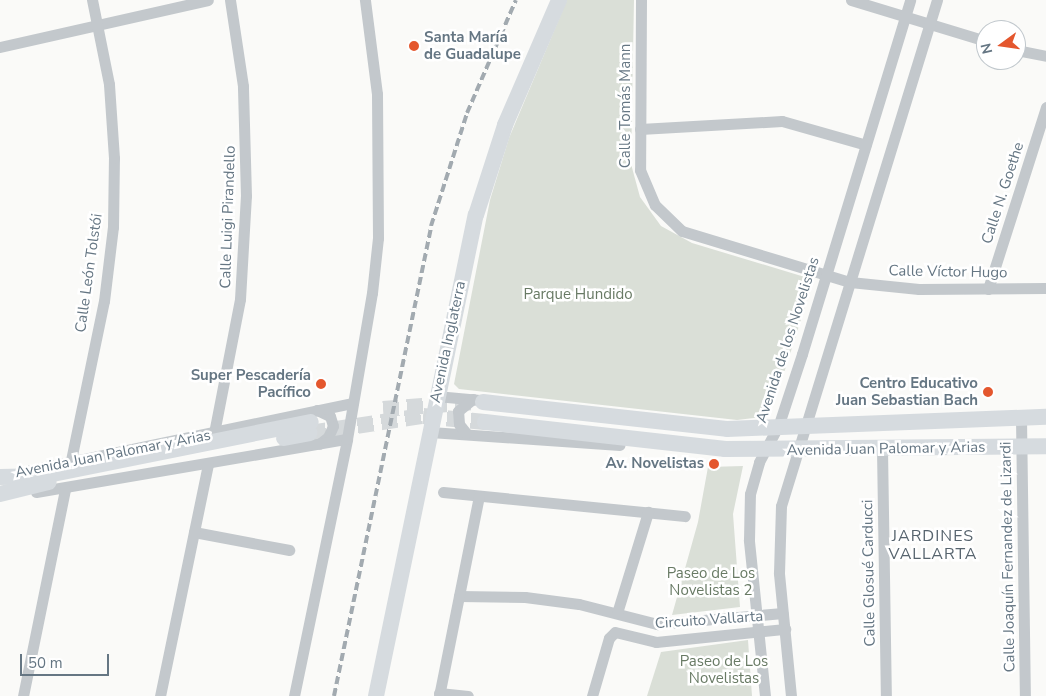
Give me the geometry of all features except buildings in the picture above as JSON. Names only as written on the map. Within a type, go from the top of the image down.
[{"type":"main road","name":"Avenida Inglaterra","points":[[376,696],[436,396],[468,249],[489,169],[560,0]]},
{"type":"main road","name":"Avenida Juan Palomar y Arias","points":[[478,401],[704,428],[1046,417]]},
{"type":"main road","name":"Avenida Juan Palomar y Arias","points":[[485,422],[725,449],[763,451],[1046,446]]},
{"type":"main road","name":"Avenida Juan Palomar y Arias","points":[[2,476],[43,476],[314,427]]},
{"type":"main road","name":"Avenida Juan Palomar y Arias","points":[[0,495],[58,480],[314,427]]},
{"type":"street","name":"Calle León Tolstói","points":[[71,460],[104,301],[113,227],[114,158],[109,84],[99,25],[92,0]]},
{"type":"street","points":[[0,47],[208,0]]},
{"type":"street","name":"Calle Luigi Pirandello","points":[[214,434],[240,299],[245,223],[243,95],[230,0]]},
{"type":"street","points":[[294,696],[347,439],[372,293],[380,187],[378,94],[364,0]]},
{"type":"street","name":"Calle Tomás Mann","points":[[641,0],[640,130],[642,180],[655,206],[672,224],[699,237],[850,282]]},
{"type":"street","points":[[851,0],[976,38]]},
{"type":"street","name":"Avenida de los Novelistas","points":[[765,696],[748,511],[754,476],[763,451],[778,427],[910,0]]},
{"type":"street","points":[[791,696],[778,539],[781,506],[937,0]]},
{"type":"street","points":[[1026,52],[1046,56]]},
{"type":"street","name":"Calle N. Goethe","points":[[988,288],[1046,107]]},
{"type":"street","points":[[640,130],[782,121],[866,145]]},
{"type":"street","name":"Calle Víctor Hugo","points":[[850,282],[919,289],[1046,288]]},
{"type":"street","name":"Avenida Juan Palomar y Arias","points":[[436,396],[478,401]]},
{"type":"street","points":[[466,433],[459,424],[458,411],[478,401]]},
{"type":"street","name":"Avenida Juan Palomar y Arias","points":[[0,495],[65,489],[208,464],[314,427],[353,403]]},
{"type":"street","name":"Calle Joaquín Fernandez de Lizardi","points":[[1021,418],[1025,696]]},
{"type":"street","name":"Avenida Juan Palomar y Arias","points":[[2,476],[71,460],[214,434],[314,427],[347,439]]},
{"type":"street","name":"Avenida Juan Palomar y Arias","points":[[430,432],[466,433],[668,449],[725,449]]},
{"type":"street","name":"Calle Glosué Carducci","points":[[882,449],[886,696]]},
{"type":"street","points":[[160,696],[208,464]]},
{"type":"street","points":[[23,696],[65,489]]},
{"type":"street","points":[[443,492],[685,516]]},
{"type":"street","points":[[468,696],[439,694],[479,496]]},
{"type":"street","points":[[617,613],[648,512]]},
{"type":"street","points":[[194,532],[289,550]]},
{"type":"street","name":"Circuito Vallarta","points":[[459,596],[525,597],[617,613],[657,624],[783,613]]},
{"type":"street","name":"Circuito Vallarta","points":[[592,696],[609,638],[615,632],[656,642],[785,629]]},
{"type":"green space","name":"Parque Hundido","points":[[567,0],[634,0],[631,164],[640,197],[661,226],[692,243],[808,278],[813,282],[775,401],[762,417],[737,420],[459,389],[454,384],[490,200],[509,138]]},
{"type":"green space","name":"Paseo de Los Novelistas 2","points":[[743,466],[733,514],[740,607],[672,615],[698,522],[708,467]]},
{"type":"green space","name":"Paseo de Los Novelistas","points":[[748,640],[752,696],[647,696],[661,652]]},
{"type":"tunnel","points":[[383,409],[475,402]]},
{"type":"tunnel","points":[[310,433],[423,416],[485,422]]},
{"type":"railway","points":[[334,696],[431,226],[467,113],[516,0]]},
{"type":"place","name":"Santa María de Guadalupe","points":[[414,46]]},
{"type":"place","name":"Super Pescadería Pacífico","points":[[321,384]]},
{"type":"place","name":"Centro Educativo Juan Sebastian Bach","points":[[988,392]]},
{"type":"place","name":"Av. Novelistas","points":[[714,464]]},
{"type":"district","name":"JARDINES VALLARTA","points":[[933,545]]}]
